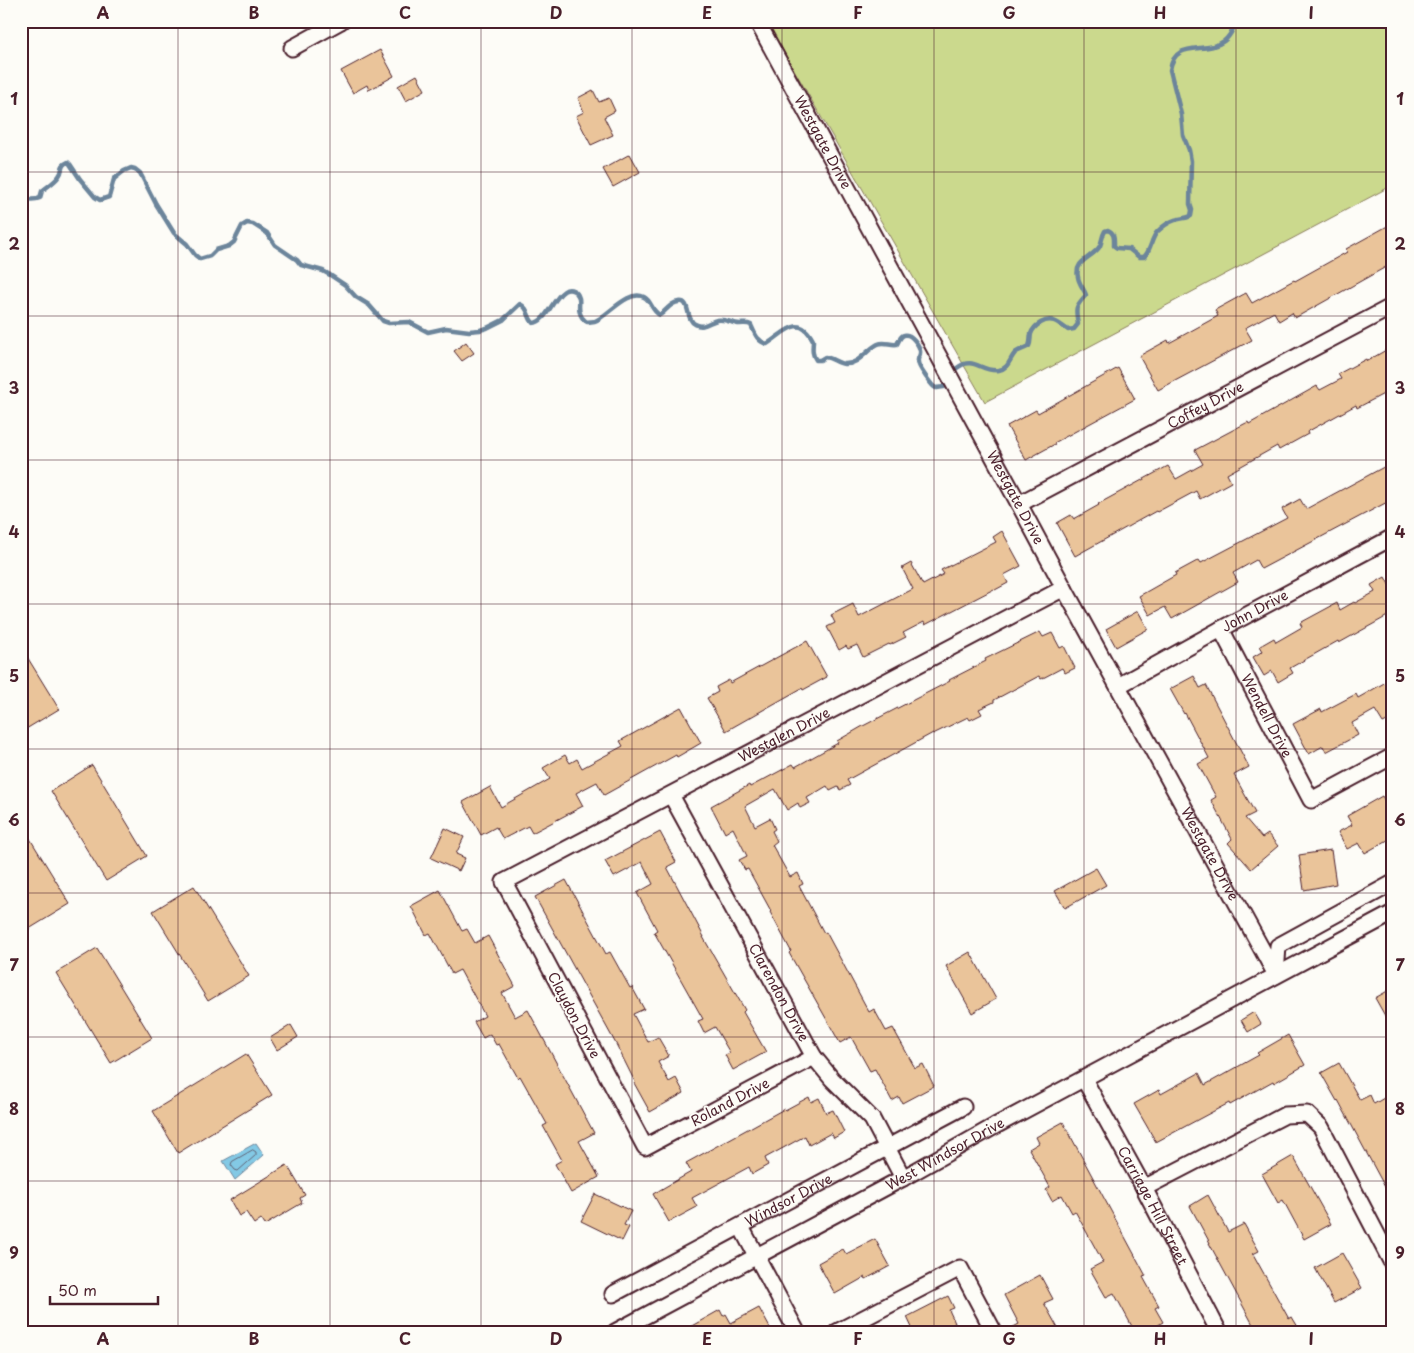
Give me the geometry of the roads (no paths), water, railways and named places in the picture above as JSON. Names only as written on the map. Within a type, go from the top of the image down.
[{"type":"street","points":[[292,48],[342,21]]},
{"type":"street","name":"Westgate Drive","points":[[756,21],[1276,975]]},
{"type":"street","name":"Coffey Drive","points":[[1019,504],[1393,306]]},
{"type":"street","name":"John Drive","points":[[1118,686],[1393,537]]},
{"type":"street","name":"Westglen Drive","points":[[504,882],[1064,588]]},
{"type":"street","name":"Wendell Drive","points":[[1221,629],[1312,800],[1393,756]]},
{"type":"street","name":"Clarendon Drive","points":[[670,795],[814,1057],[832,1079],[872,1120],[903,1178]]},
{"type":"street","name":"Claydon Drive","points":[[504,882],[645,1147]]},
{"type":"street","points":[[1276,975],[1278,946],[1393,883]]},
{"type":"street","name":"West Windsor Drive","points":[[615,1332],[1393,913]]},
{"type":"street","name":"Roland Drive","points":[[645,1147],[814,1057]]},
{"type":"street","name":"Carriage Hill Street","points":[[1084,1079],[1144,1188],[1219,1332]]},
{"type":"street","name":"Windsor Drive","points":[[614,1294],[962,1107]]},
{"type":"street","points":[[1144,1188],[1284,1115],[1307,1114],[1321,1127],[1393,1265]]},
{"type":"street","points":[[741,1227],[797,1332]]},
{"type":"street","points":[[837,1332],[960,1268],[994,1332]]},
{"type":"water","points":[[256,1143],[264,1155],[235,1180],[223,1161]]},
{"type":"waterway","points":[[957,368],[968,363],[987,369],[1002,369],[1007,366],[1015,353],[1029,346],[1031,334],[1037,325],[1044,321],[1051,320],[1068,330],[1074,329],[1078,324],[1077,308],[1086,295],[1079,280],[1079,267],[1100,246],[1105,231],[1108,230],[1114,236],[1114,246],[1129,249],[1139,257],[1144,257],[1159,230],[1177,219],[1191,216],[1191,161],[1183,135],[1181,114],[1170,70],[1173,60],[1185,50],[1209,47],[1224,41],[1237,21]]},
{"type":"waterway","points":[[21,200],[40,198],[42,191],[57,178],[64,165],[68,162],[95,197],[100,200],[109,197],[114,179],[131,168],[140,173],[174,233],[200,259],[210,256],[216,250],[229,246],[234,242],[242,226],[247,223],[253,224],[267,233],[275,245],[297,260],[301,265],[330,275],[345,285],[356,297],[369,305],[383,321],[389,323],[409,322],[428,332],[446,328],[469,331],[480,330],[503,320],[520,304],[525,308],[533,323],[542,319],[556,299],[569,289],[577,293],[580,314],[588,322],[595,321],[625,300],[638,296],[647,299],[660,315],[674,303],[683,302],[687,307],[692,322],[698,325],[720,320],[737,324],[750,324],[759,339],[767,344],[791,328],[796,326],[802,327],[813,340],[813,352],[816,360],[825,357],[849,364],[858,360],[878,344],[897,344],[902,336],[907,335],[918,346],[920,353],[919,364],[932,384],[936,388],[944,387],[946,384]]}]
